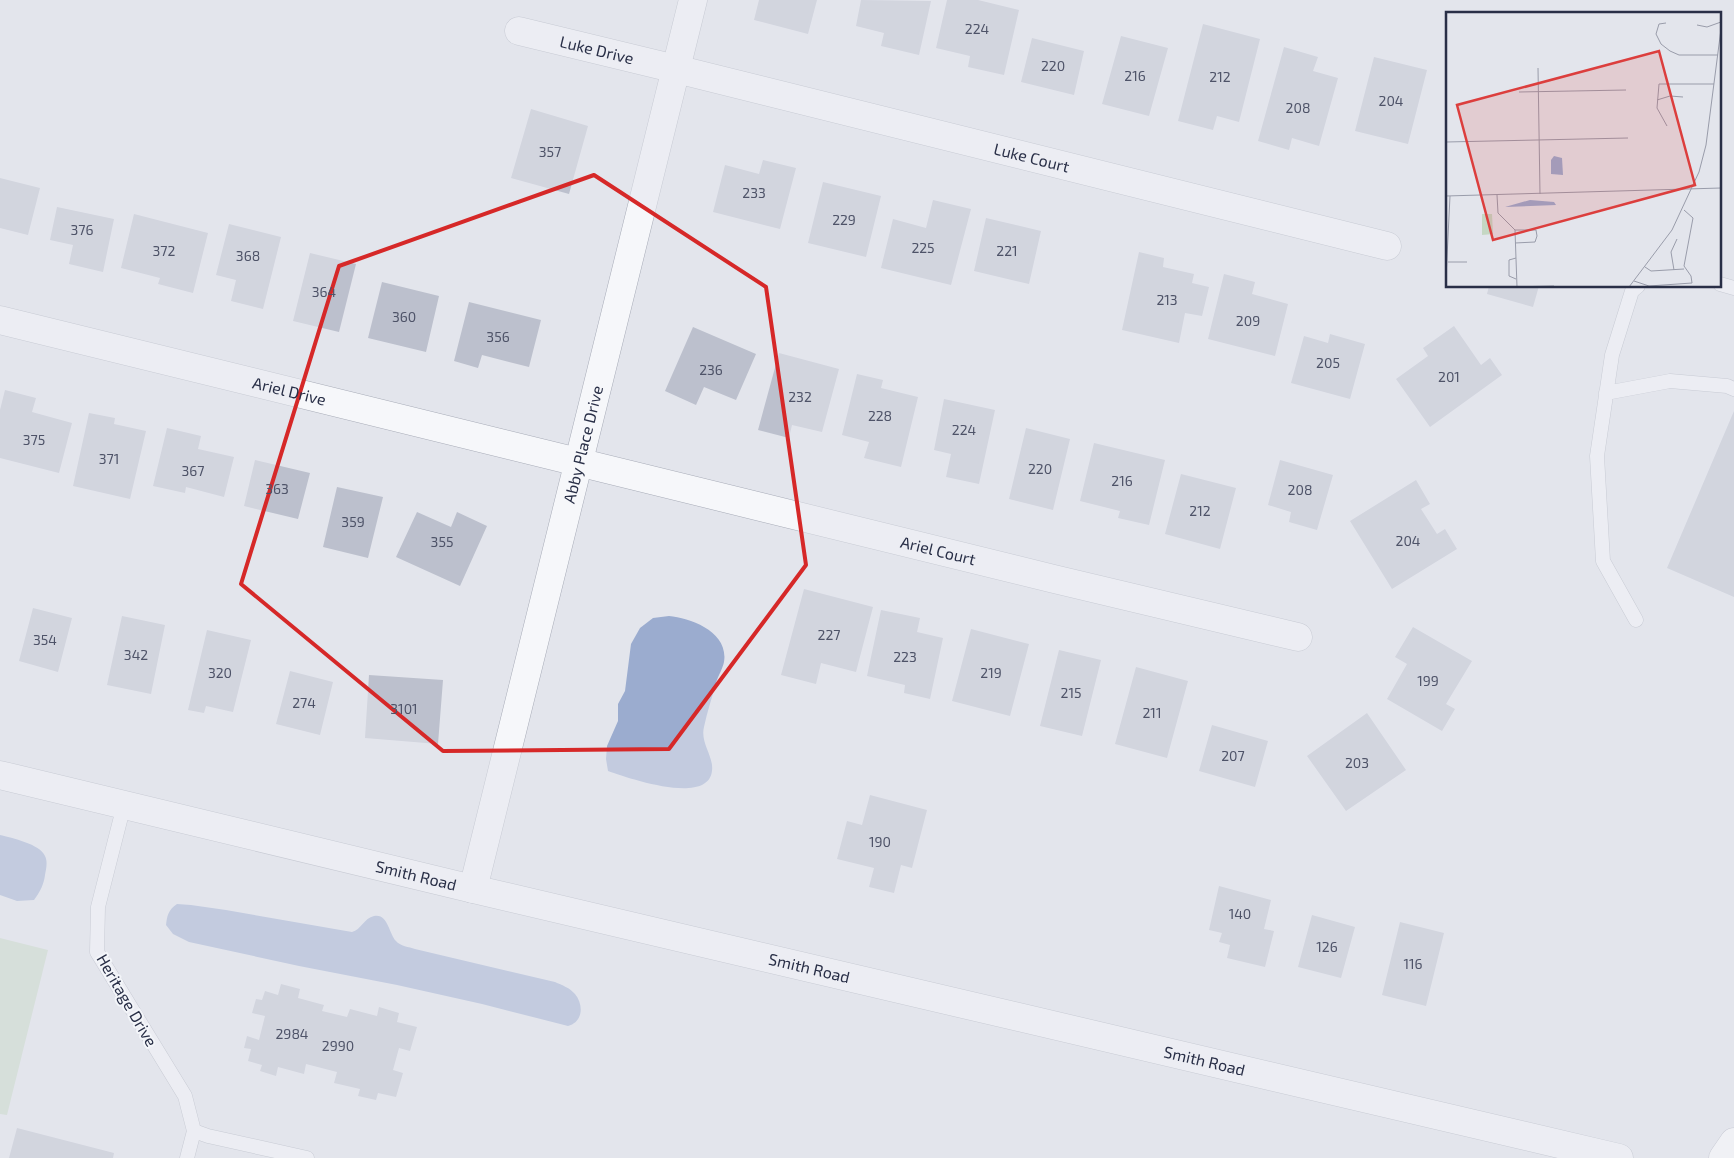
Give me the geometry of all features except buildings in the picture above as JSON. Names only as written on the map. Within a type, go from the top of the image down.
[{"type":"main road","points":[[1723,1158],[1734,1142]]},
{"type":"street","name":"Abby Place Drive","points":[[473,889],[692,0]]},
{"type":"street","name":"Luke Drive","points":[[519,31],[676,69]]},
{"type":"street","name":"Luke Court","points":[[676,69],[1388,246]]},
{"type":"street","name":"Ariel Drive","points":[[0,320],[579,462]]},
{"type":"street","name":"Ariel Court","points":[[579,462],[1044,577],[1298,637]]},
{"type":"street","name":"Smith Road","points":[[0,776],[1619,1158]]},
{"type":"lane","points":[[1636,288],[1632,291],[1612,355],[1597,456],[1603,561],[1636,620]]},
{"type":"lane","points":[[1606,393],[1670,381],[1734,388]]},
{"type":"lane","name":"Heritage Drive","points":[[124,805],[98,908],[97,952],[185,1096],[194,1131],[187,1158]]},
{"type":"lane","points":[[194,1131],[208,1136],[307,1158]]},
{"type":"highlighted area","points":[[594,175],[766,287],[806,565],[669,749],[443,751],[241,584],[339,266]]},
{"type":"green space","points":[[0,938],[48,950],[7,1115],[0,1114]]},
{"type":"water","points":[[669,616],[688,620],[707,628],[721,642],[724,651],[724,662],[716,683],[703,733],[711,760],[712,771],[707,781],[697,787],[666,787],[632,779],[608,771],[606,759],[607,746],[618,721],[618,704],[625,691],[631,644],[640,628],[653,618]]},
{"type":"water","points":[[0,835],[32,845],[38,848],[45,856],[44,882],[34,900],[17,901],[0,895]]},
{"type":"water","points":[[177,904],[226,910],[352,932],[371,917],[379,916],[385,921],[396,941],[402,945],[555,982],[568,988],[578,998],[580,1003],[579,1017],[577,1021],[568,1026],[397,985],[189,942],[173,934],[166,925],[168,913]]}]
